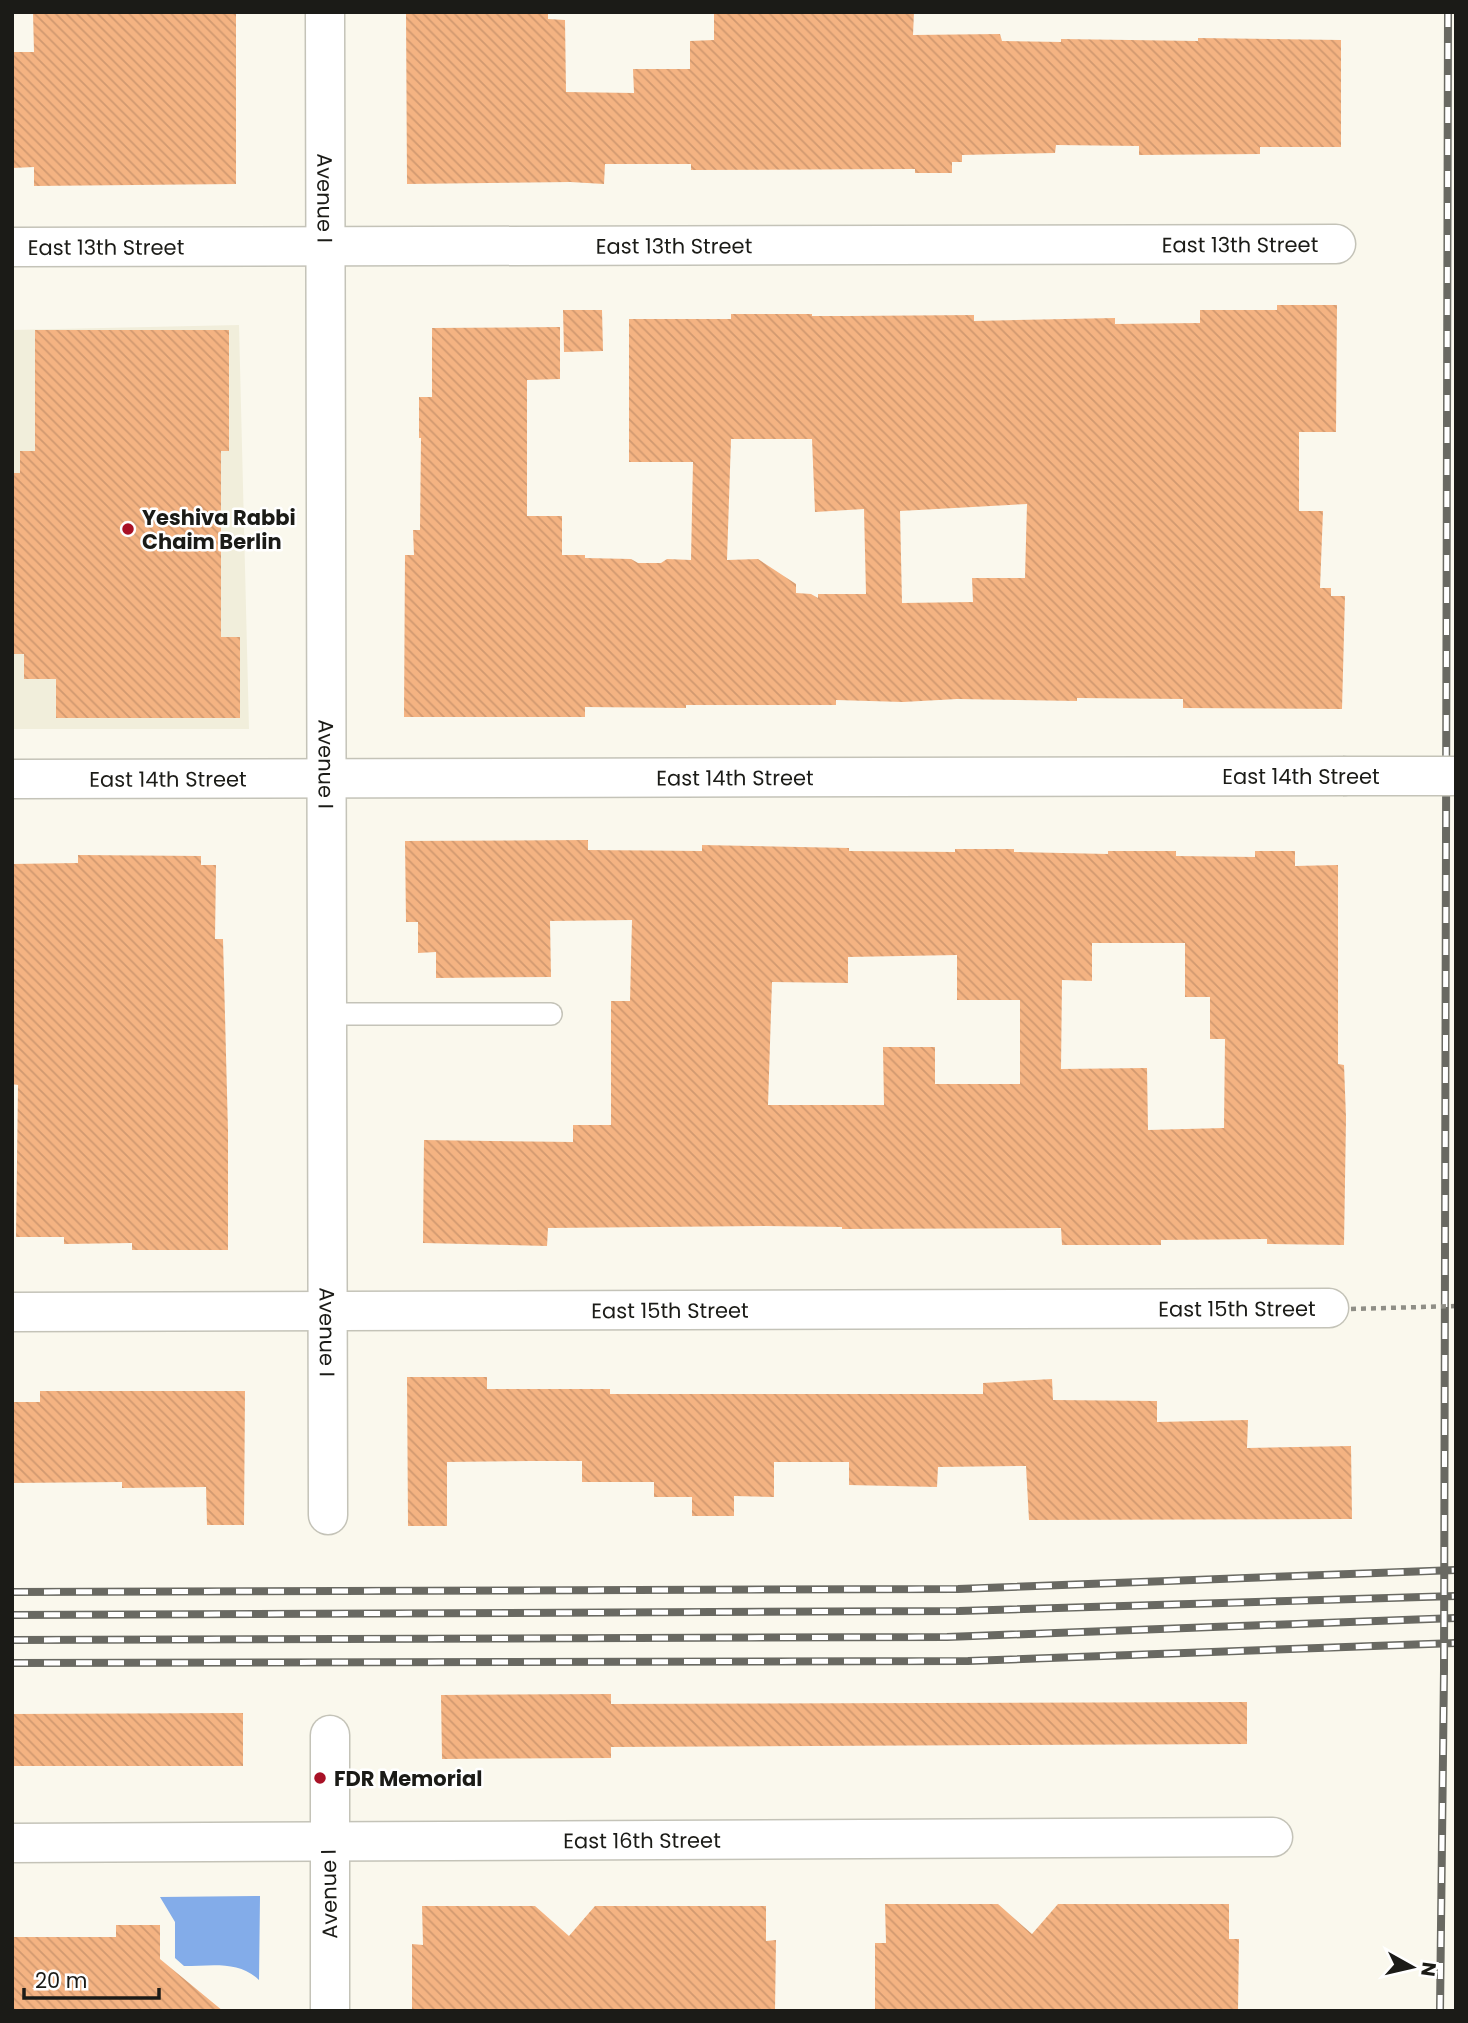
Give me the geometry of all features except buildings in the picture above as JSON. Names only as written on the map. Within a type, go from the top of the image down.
[{"type":"street","name":"Avenue I","points":[[325,12],[328,1515]]},
{"type":"street","name":"East 13th Street","points":[[12,247],[1336,244]]},
{"type":"street","name":"East 14th Street","points":[[12,779],[1456,776]]},
{"type":"street","name":"East 15th Street","points":[[12,1312],[1340,1308]]},
{"type":"street","name":"Avenue I","points":[[330,1735],[330,2011]]},
{"type":"street","name":"East 16th Street","points":[[12,1843],[1272,1837]]},
{"type":"lane","points":[[327,1014],[551,1014]]},
{"type":"path","points":[[1340,1308],[1456,1306]]},
{"type":"shaded area","name":"Yeshiva Rabbi Chaim Berlin","points":[[239,325],[249,729],[12,729],[12,330]]},
{"type":"water","points":[[260,1896],[259,1980],[243,1969],[214,1965],[184,1966],[175,1958],[175,1922],[160,1897]]},
{"type":"railway","points":[[1440,2011],[1444,1670],[1448,12]]},
{"type":"railway","points":[[12,1592],[958,1589],[1456,1570]]},
{"type":"railway","points":[[12,1615],[959,1611],[1456,1596]]},
{"type":"railway","points":[[12,1640],[947,1637],[1456,1618]]},
{"type":"railway","points":[[12,1663],[968,1661],[1456,1643]]},
{"type":"place","name":"Yeshiva Rabbi Chaim Berlin","points":[[128,529]]},
{"type":"place","name":"FDR Memorial","points":[[320,1778]]}]
